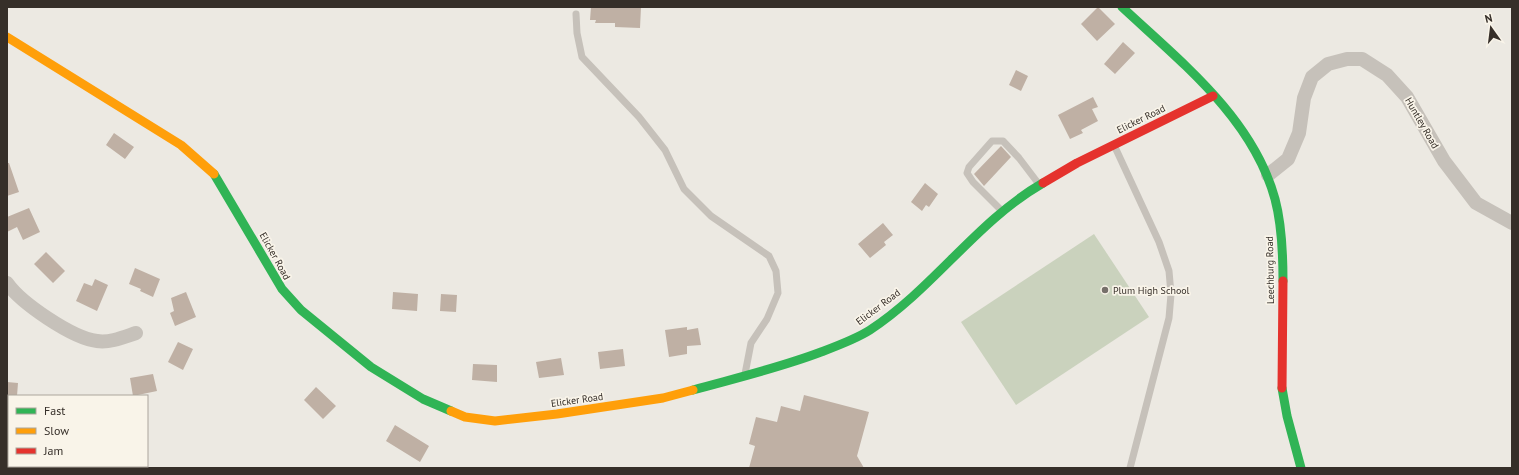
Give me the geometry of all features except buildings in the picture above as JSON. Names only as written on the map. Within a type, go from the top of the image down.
[{"type":"street","name":"Leechburg Road","points":[[1122,7],[1187,66],[1240,127],[1268,175],[1276,202],[1282,237],[1282,386],[1301,468]]},
{"type":"street","name":"Elicker Road","points":[[7,37],[181,145],[202,161],[213,172],[233,202],[282,290],[301,310],[371,367],[423,399],[465,417],[494,421],[557,414],[663,398],[787,365],[840,345],[870,330],[935,276],[1002,210],[1025,193],[1077,163],[1213,96]]},
{"type":"street","name":"Huntley Road","points":[[1268,175],[1288,159],[1299,133],[1304,98],[1312,77],[1328,64],[1347,58],[1362,59],[1387,75],[1407,97],[1444,162],[1476,203],[1512,223]]},
{"type":"street","points":[[7,283],[42,315],[68,330],[96,341],[114,340],[136,333]]},
{"type":"lane","points":[[576,14],[577,32],[582,57],[639,117],[665,150],[684,189],[711,216],[769,256],[776,271],[778,293],[767,319],[752,343],[744,376]]},
{"type":"lane","points":[[1002,210],[973,182],[967,173],[969,167],[992,141],[1003,141],[1019,158],[1039,185]]},
{"type":"lane","points":[[1114,145],[1159,242],[1168,271],[1171,294],[1169,318],[1130,468]]},
{"type":"green space","points":[[1094,234],[1149,317],[1016,405],[961,322]]},
{"type":"traffic: fast","points":[[1122,7],[1168,49],[1212,93],[1232,117],[1250,143],[1265,170],[1275,199],[1282,240],[1283,281]]},
{"type":"traffic: fast","points":[[214,174],[282,289],[301,310],[371,367],[423,399],[451,411]]},
{"type":"traffic: fast","points":[[693,390],[805,358],[840,345],[865,333],[915,295],[997,216],[1043,183]]},
{"type":"traffic: fast","points":[[1282,388],[1287,416],[1301,468]]},
{"type":"traffic: slow","points":[[7,37],[181,145],[214,174]]},
{"type":"traffic: slow","points":[[451,411],[465,417],[495,421],[557,414],[663,398],[693,390]]},
{"type":"traffic: jam","points":[[1043,183],[1077,163],[1213,96]]},
{"type":"traffic: jam","points":[[1282,388],[1283,281]]},
{"type":"place","name":"Plum High School","points":[[1105,290]]}]
